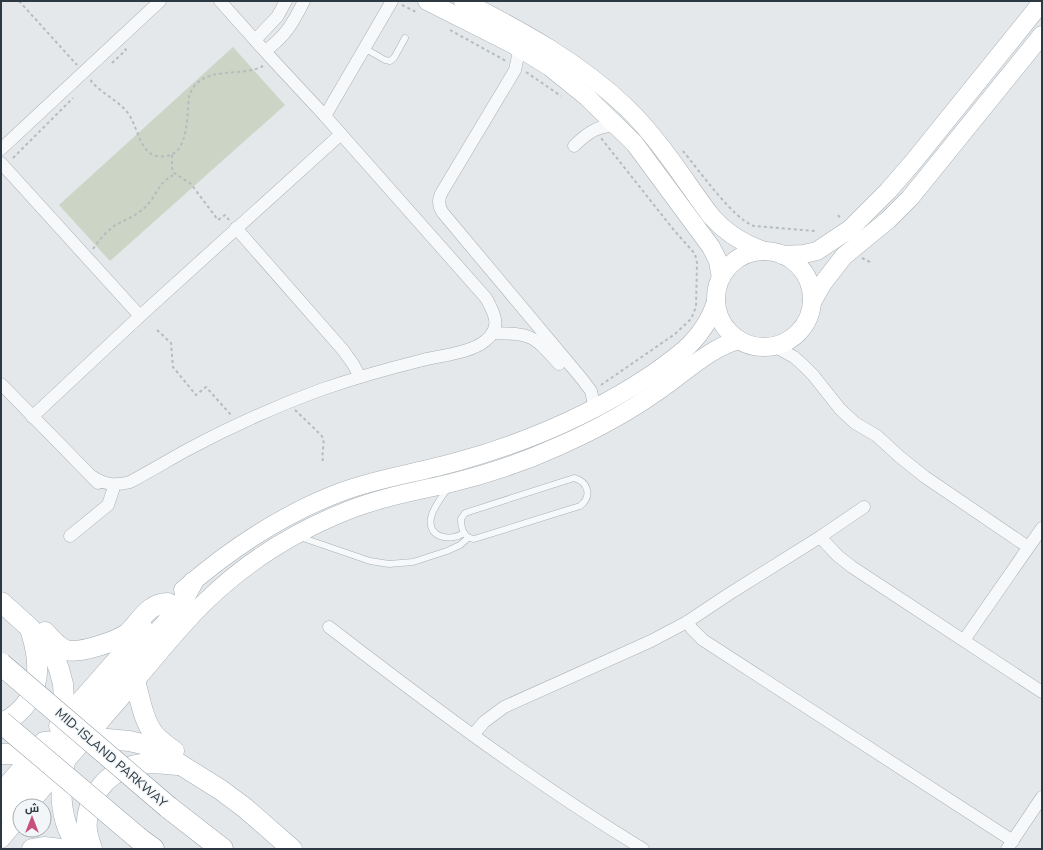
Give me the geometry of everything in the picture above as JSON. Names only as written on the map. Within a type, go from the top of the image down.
[{"type":"highway","name":"MID-ISLAND PARKWAY","points":[[1,664],[168,807],[222,849]]},
{"type":"highway","points":[[1,723],[146,843]]},
{"type":"main road","points":[[1,813],[63,746],[87,712],[175,611],[192,582]]},
{"type":"main road","points":[[5,605],[24,611],[58,645],[67,650],[75,651],[121,638],[129,632],[150,609],[157,604],[168,603]]},
{"type":"main road","points":[[5,605],[30,628],[47,647],[54,656],[59,669],[63,684],[65,718],[62,792],[64,812],[71,835],[80,849]]},
{"type":"main road","points":[[1,723],[19,712],[33,692],[36,684],[38,656],[30,628]]},
{"type":"main road","points":[[135,681],[150,728],[159,739],[185,760],[188,764],[186,769]]},
{"type":"main road","points":[[1,754],[18,754],[111,739],[147,745],[221,790],[292,849]]},
{"type":"main road","points":[[92,849],[88,831],[88,812],[95,794],[107,779],[124,768],[133,765],[152,763],[186,769]]},
{"type":"main road","points":[[32,849],[44,847],[61,849]]},
{"type":"street","points":[[1,149],[87,77],[117,41],[160,1]]},
{"type":"street","points":[[93,477],[111,485],[124,484],[136,479],[210,438],[286,403],[360,377],[478,346],[497,333],[502,326],[501,316],[496,306],[486,298],[326,116],[268,55],[220,1]]},
{"type":"street","points":[[268,55],[284,35],[298,14],[304,1]]},
{"type":"street","points":[[463,1],[515,27],[575,65],[603,86],[628,109],[651,134],[711,216],[720,226],[741,241],[793,261],[802,270],[810,285],[812,302],[811,311],[807,321],[794,337],[784,343],[763,347],[753,346],[739,340],[727,330],[718,312],[716,302]]},
{"type":"street","points":[[326,116],[392,2]]},
{"type":"street","points":[[65,718],[129,644],[168,603],[192,582],[237,548],[259,534],[288,516],[321,500],[356,487],[387,478],[487,453],[550,430],[598,407],[647,377],[694,342],[707,324],[716,302],[721,278],[728,268],[741,257],[749,254],[804,254],[817,251],[850,229],[888,191],[914,161],[1042,2]]},
{"type":"street","points":[[255,40],[271,25],[285,4]]},
{"type":"street","points":[[285,4],[289,14],[298,14]]},
{"type":"street","points":[[425,8],[516,46],[550,67],[587,97],[620,127],[635,144],[711,247],[718,261],[721,278]]},
{"type":"street","points":[[812,302],[823,283],[844,256],[888,220],[910,198],[1042,35]]},
{"type":"street","points":[[516,46],[518,56],[515,70],[442,192],[439,204],[443,213],[582,378],[598,407]]},
{"type":"street","points":[[574,146],[585,135],[593,121],[595,110],[594,104]]},
{"type":"street","points":[[585,135],[600,127],[620,127]]},
{"type":"street","points":[[32,417],[236,228],[341,134]]},
{"type":"street","points":[[1,163],[140,316]]},
{"type":"street","points":[[236,228],[343,350],[354,364],[360,377]]},
{"type":"street","points":[[497,333],[523,334],[536,339],[559,364]]},
{"type":"street","points":[[1,792],[63,746],[135,681],[188,620],[222,586],[258,558],[295,535],[331,517],[372,501],[479,475],[540,454],[577,438],[598,407],[656,393],[718,348],[739,340]]},
{"type":"street","points":[[774,346],[794,358],[808,370],[836,405],[855,423],[877,436],[925,477],[1028,547]]},
{"type":"street","points":[[1,384],[101,486],[118,490],[128,486],[136,479]]},
{"type":"street","points":[[70,536],[104,509],[110,500],[113,490]]},
{"type":"street","points":[[473,735],[490,717],[504,707],[651,641],[687,622],[820,537],[864,506]]},
{"type":"street","points":[[964,640],[1042,528]]},
{"type":"street","points":[[820,537],[838,556],[852,567],[1042,692]]},
{"type":"street","points":[[687,622],[697,635],[707,642],[1010,845],[1042,796]]},
{"type":"street","points":[[329,626],[473,735],[552,790],[643,849]]},
{"type":"street","points":[[33,798],[63,746]]},
{"type":"street","points":[[1,839],[12,826]]},
{"type":"lane","points":[[364,48],[385,60],[390,61],[394,58],[405,38]]},
{"type":"lane","points":[[295,535],[370,561],[389,564],[413,562],[447,551],[460,545],[466,535],[461,519],[465,513],[469,511],[574,478],[582,481],[587,488],[587,497],[580,506],[474,540],[466,535],[451,538],[442,537],[435,533],[431,524],[431,519],[435,508],[452,482]]},
{"type":"path","points":[[19,1],[99,90],[114,100],[127,112],[144,146],[150,153],[159,156],[167,156],[172,154],[176,152],[183,144],[189,97],[191,91],[199,80],[212,75],[255,69],[266,65],[268,55]]},
{"type":"path","points":[[392,2],[425,8]]},
{"type":"path","points":[[444,26],[512,64]]},
{"type":"path","points":[[108,66],[126,50],[117,41]]},
{"type":"path","points":[[526,72],[564,98]]},
{"type":"path","points":[[87,77],[97,76]]},
{"type":"path","points":[[13,158],[74,98]]},
{"type":"path","points":[[598,134],[673,229],[695,254],[697,264],[696,307],[691,319],[598,407]]},
{"type":"path","points":[[172,154],[172,170],[175,174],[191,184],[218,220],[225,215],[236,228]]},
{"type":"path","points":[[87,258],[101,238],[109,230],[142,210],[148,204],[161,183],[175,174]]},
{"type":"path","points":[[157,330],[170,343],[173,367],[196,395],[206,387],[231,415]]},
{"type":"path","points":[[286,403],[321,434],[323,441],[322,461]]},
{"type":"green space","points":[[233,47],[285,105],[110,261],[59,205]]}]
